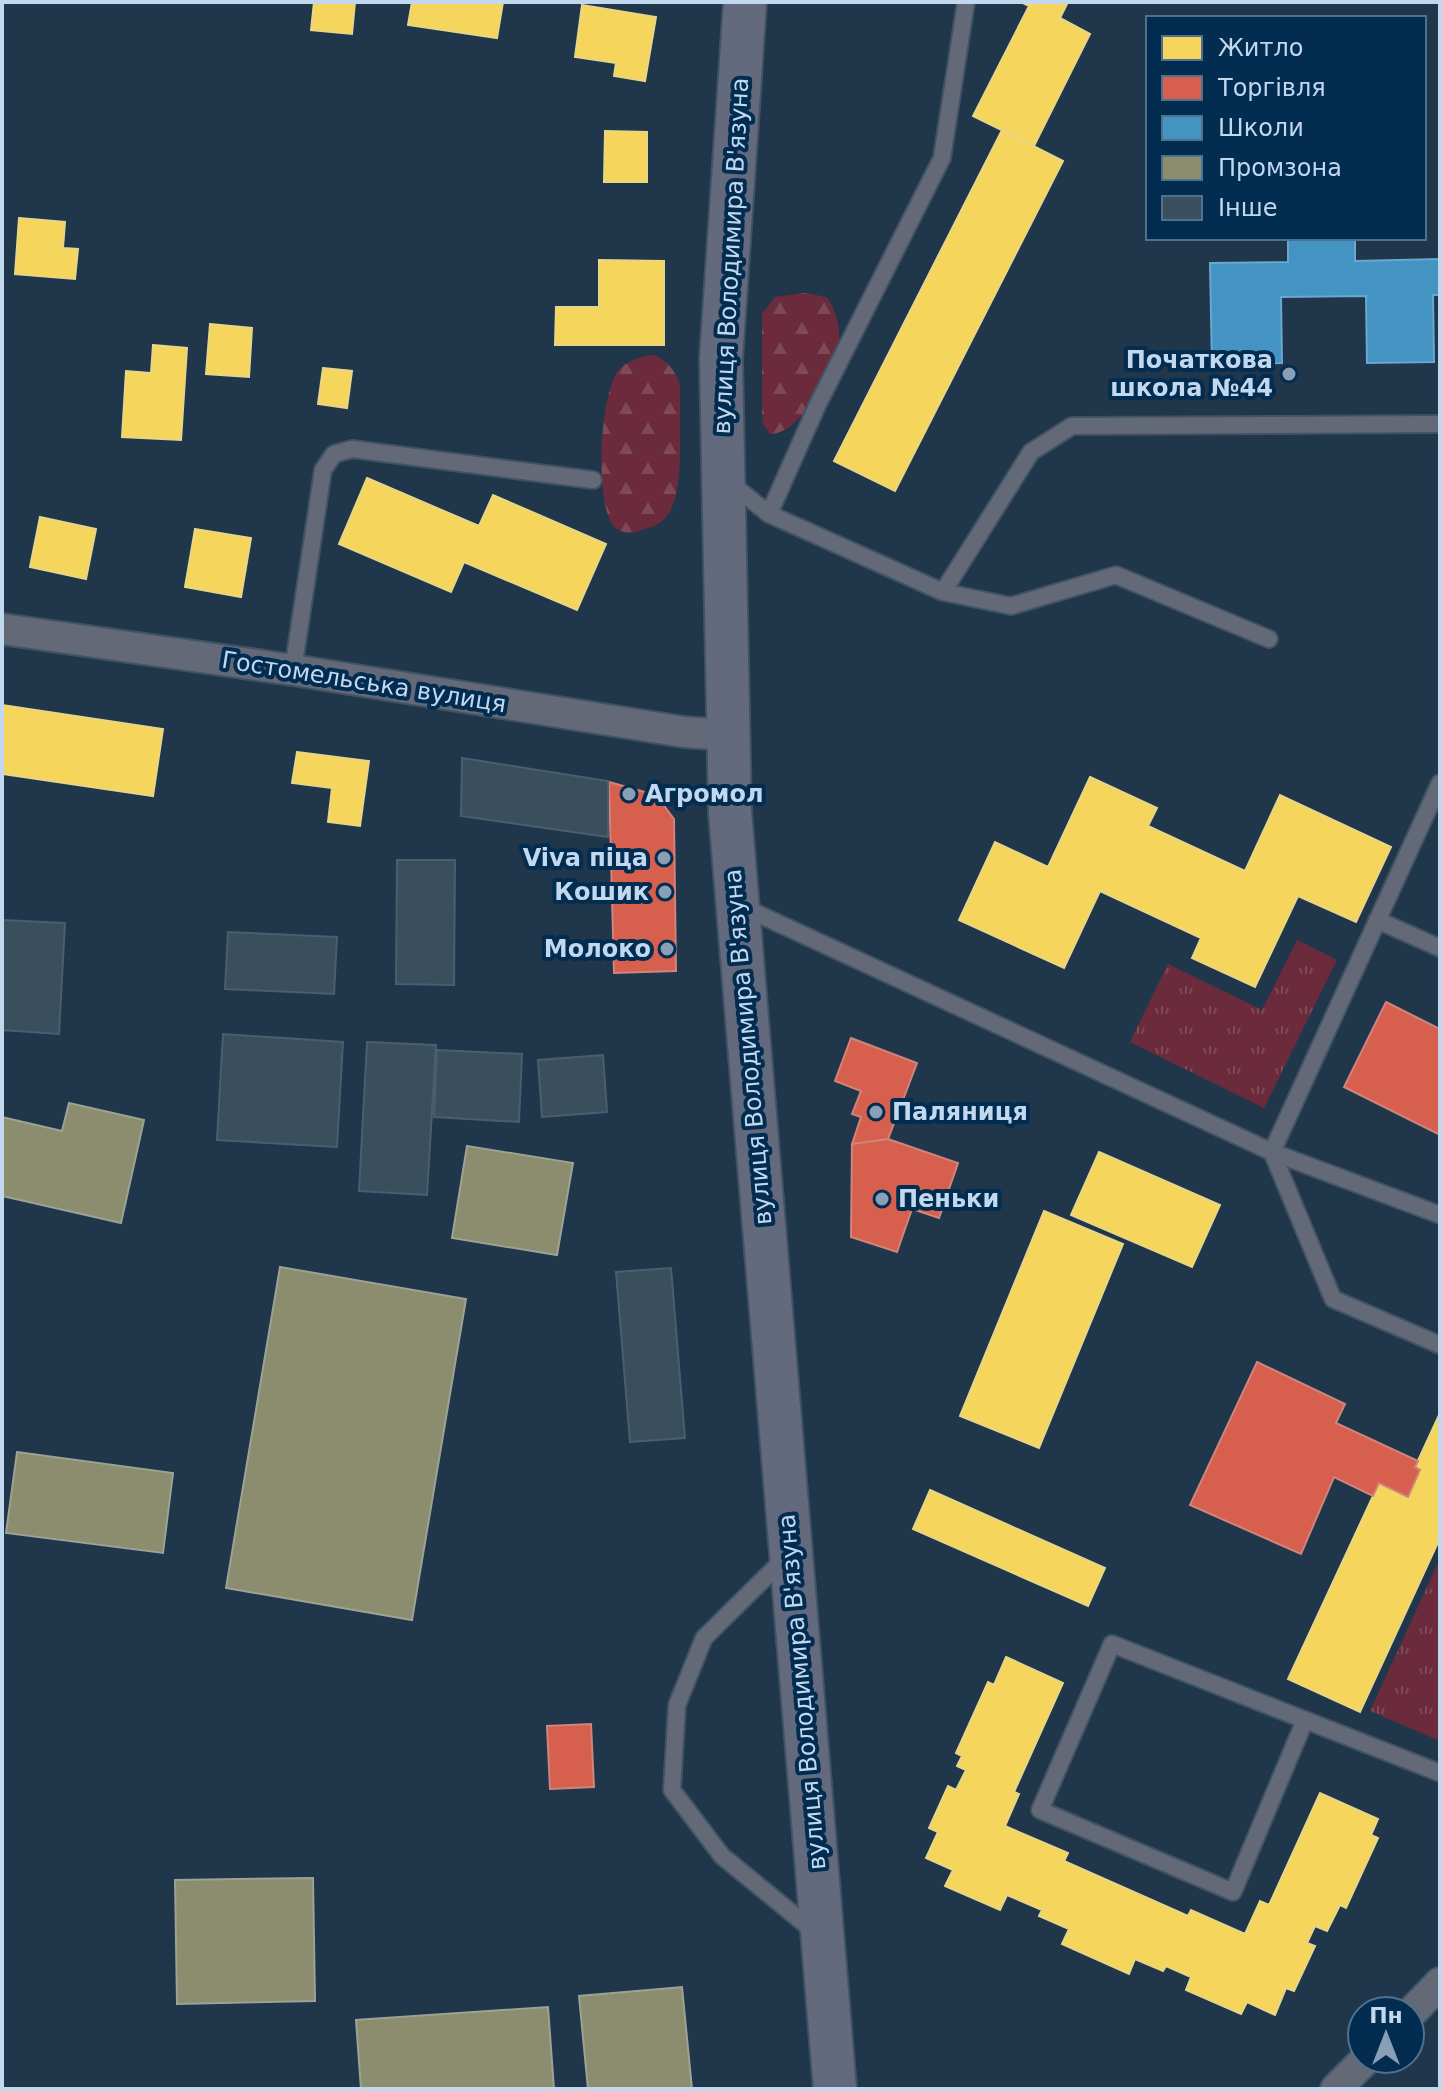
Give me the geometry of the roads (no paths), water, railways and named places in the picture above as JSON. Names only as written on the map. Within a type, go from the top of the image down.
[{"type":"main road","name":"вулиця Володимира В'язуна","points":[[745,2],[721,359],[727,735],[736,904],[835,2089]]},
{"type":"street","name":"Гостомельська вулиця","points":[[2,629],[293,670],[684,732],[727,735]]},
{"type":"street","points":[[1426,1997],[1440,1983]]},
{"type":"lane","points":[[769,514],[817,406],[942,158],[966,2]]},
{"type":"lane","points":[[943,592],[1031,452],[1072,426],[1440,424]]},
{"type":"lane","points":[[293,670],[323,470],[334,454],[352,449],[593,480]]},
{"type":"lane","points":[[723,477],[769,514],[943,592],[1011,606],[1116,575],[1269,639]]},
{"type":"lane","points":[[1440,783],[1272,1152],[1333,1299],[1440,1345]]},
{"type":"lane","points":[[736,904],[1272,1152],[1440,1215]]},
{"type":"lane","points":[[1377,920],[1440,948]]},
{"type":"lane","points":[[790,1553],[704,1638],[677,1705],[672,1790],[722,1856],[822,1939]]},
{"type":"lane","points":[[1305,1720],[1233,1892],[1040,1810],[1112,1644],[1440,1773]]},
{"type":"place","name":"Початкова школа №44","points":[[1289,374]]},
{"type":"place","name":"Агромол","points":[[629,794]]},
{"type":"place","name":"Viva піца","points":[[664,858]]},
{"type":"place","name":"Кошик","points":[[665,892]]},
{"type":"place","name":"Молоко","points":[[667,949]]},
{"type":"place","name":"Паляниця","points":[[876,1112]]},
{"type":"place","name":"Пеньки","points":[[882,1199]]}]
